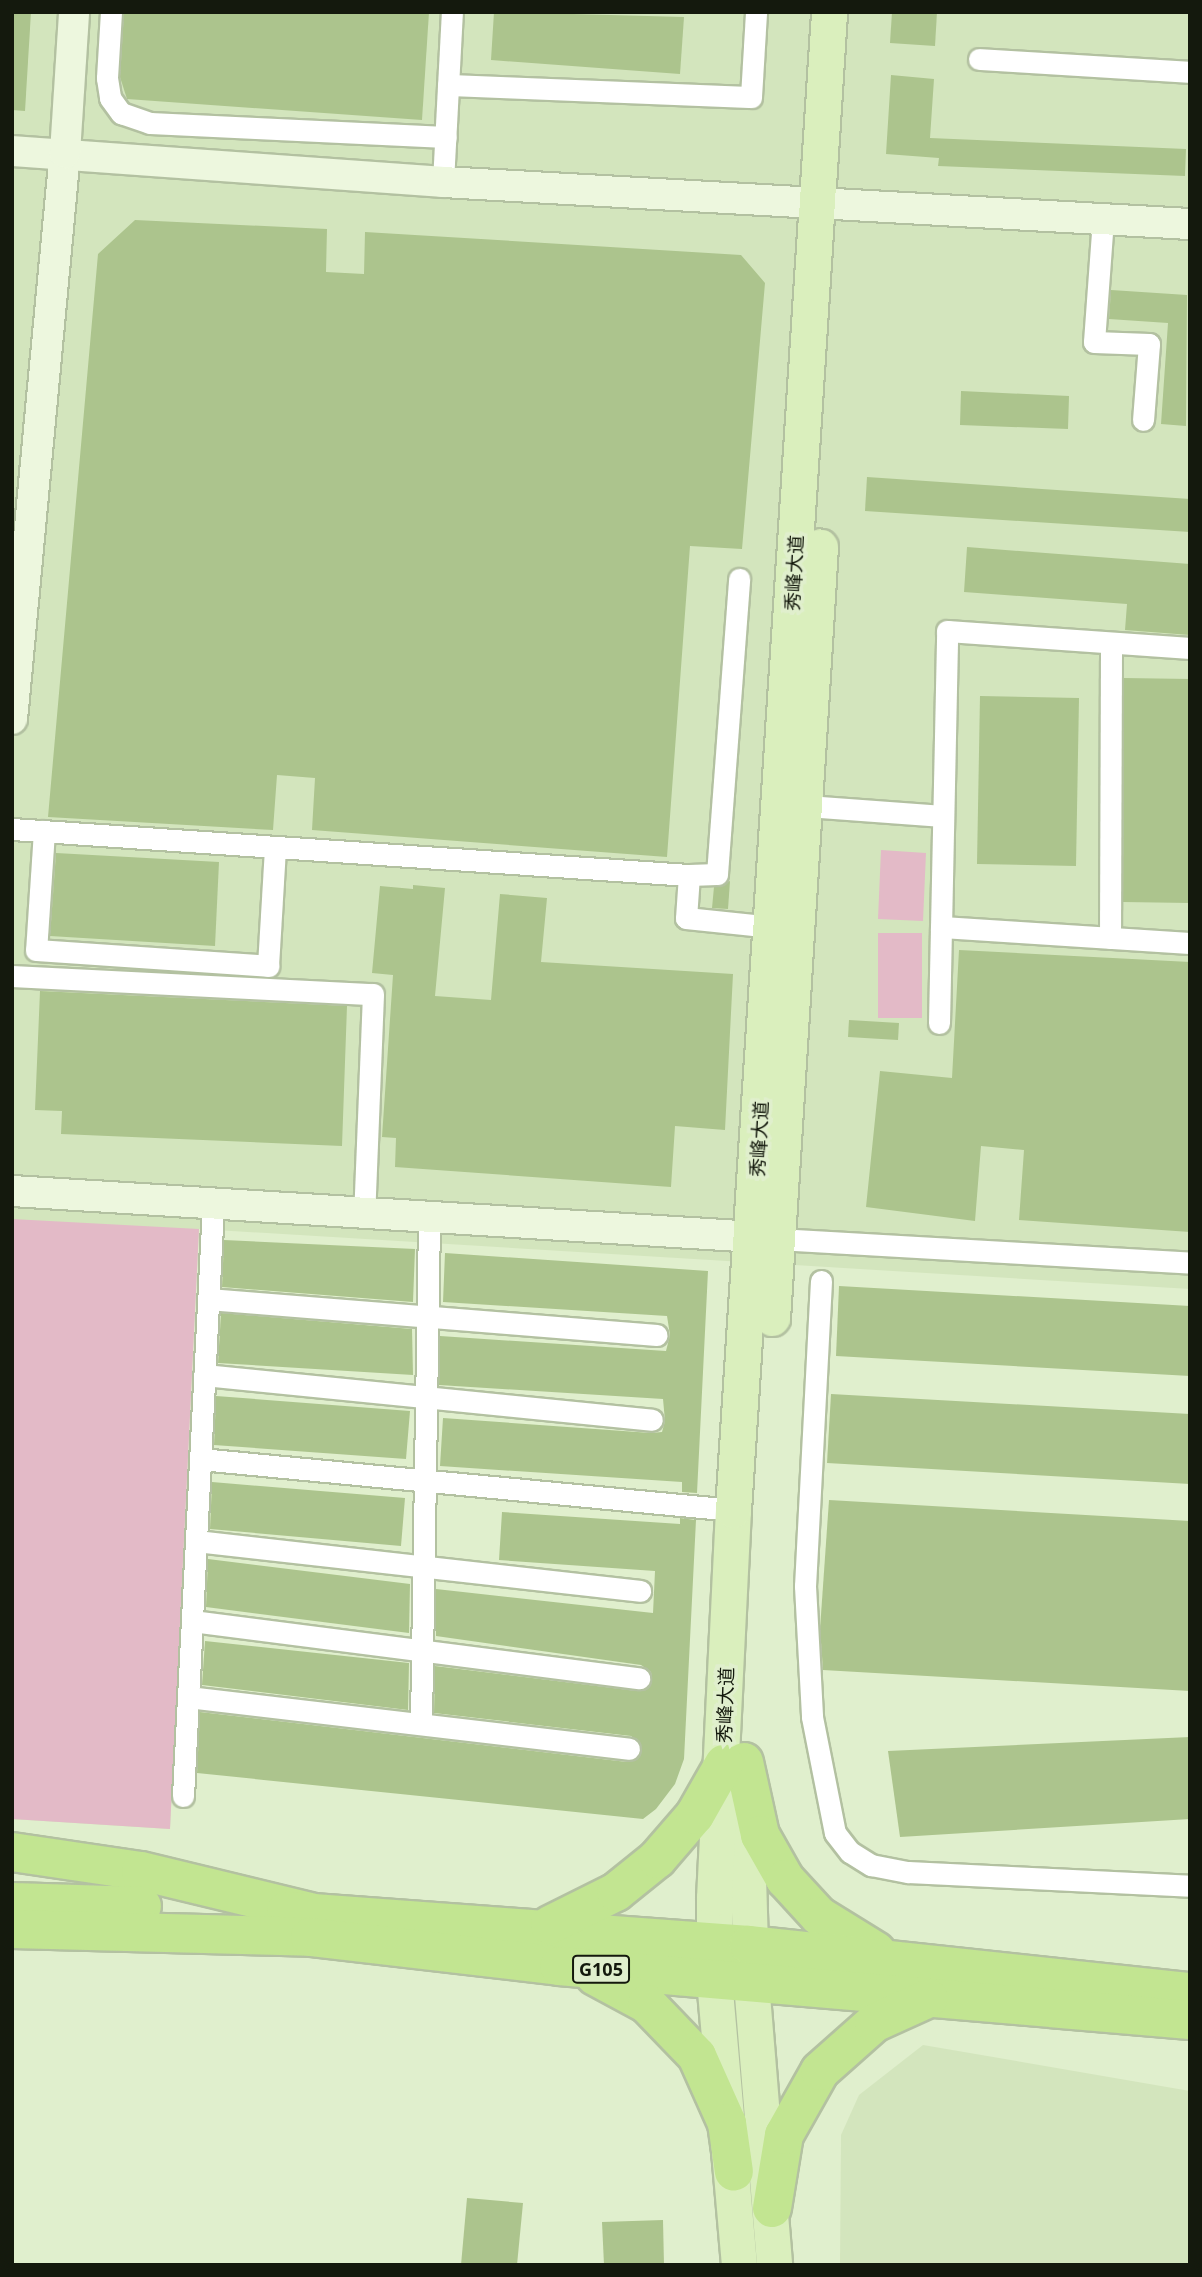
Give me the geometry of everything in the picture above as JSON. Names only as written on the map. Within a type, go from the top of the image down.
[{"type":"highway","points":[[547,1927],[616,1892],[657,1859],[695,1815],[734,1763]]},
{"type":"highway","points":[[734,1763],[760,1835],[800,1898],[863,1945],[940,1980]]},
{"type":"highway","points":[[12,1852],[141,1871],[311,1912]]},
{"type":"highway","name":"G105","points":[[12,1902],[311,1912],[547,1927],[732,1962],[940,1980],[1190,1992]]},
{"type":"highway","name":"G105","points":[[12,1929],[310,1937],[559,1966],[732,1962]]},
{"type":"highway","points":[[559,1966],[627,1991],[682,2037],[720,2100],[734,2172]]},
{"type":"highway","points":[[772,2208],[784,2135],[820,2071],[874,2022],[940,1980]]},
{"type":"highway","name":"G105","points":[[940,1980],[1190,2020]]},
{"type":"main road","name":"秀峰大道","points":[[738,2265],[734,2172],[732,1962],[733,1510],[766,1238],[807,806],[828,201],[828,12]]},
{"type":"main road","name":"秀峰大道","points":[[734,1763],[753,1525],[766,1238],[773,927],[828,201],[849,12]]},
{"type":"main road","name":"秀峰大道","points":[[732,1962],[772,2208],[774,2265]]},
{"type":"street","points":[[12,719],[65,153],[74,12]]},
{"type":"street","points":[[111,12],[107,78],[110,98],[121,113],[150,123],[446,136]]},
{"type":"street","points":[[443,182],[452,12]]},
{"type":"street","points":[[449,85],[751,97],[756,12]]},
{"type":"street","points":[[979,60],[1190,72]]},
{"type":"street","points":[[12,151],[443,182],[828,201],[1190,224]]},
{"type":"street","points":[[1103,219],[1094,342],[1149,344],[1143,420]]},
{"type":"street","points":[[12,829],[689,875],[717,874],[739,579]]},
{"type":"street","points":[[939,1023],[947,631],[1190,648]]},
{"type":"street","points":[[1110,938],[1111,643]]},
{"type":"street","points":[[807,806],[943,816]]},
{"type":"street","points":[[44,831],[36,950],[64,952],[268,965],[275,847]]},
{"type":"street","points":[[689,875],[686,918],[773,927]]},
{"type":"street","points":[[941,927],[1190,943]]},
{"type":"street","points":[[12,976],[373,994],[364,1214]]},
{"type":"street","points":[[12,1191],[1190,1264]]},
{"type":"street","points":[[183,1796],[213,1205]]},
{"type":"street","points":[[421,1724],[429,1218]]},
{"type":"street","points":[[821,1281],[806,1586],[812,1717],[835,1833],[850,1852],[871,1865],[908,1872],[1190,1886]]},
{"type":"street","points":[[208,1299],[657,1335]]},
{"type":"street","points":[[204,1375],[652,1420]]},
{"type":"street","points":[[200,1459],[733,1510]]},
{"type":"street","points":[[196,1541],[640,1591]]},
{"type":"street","points":[[192,1621],[639,1678]]},
{"type":"street","points":[[188,1697],[629,1749]]},
{"type":"shaded area","points":[[12,12],[1190,12],[1190,1289],[199,1229],[170,1829],[12,1819]]},
{"type":"shaded area","points":[[881,850],[926,853],[923,921],[878,919]]},
{"type":"shaded area","points":[[878,933],[922,933],[922,1018],[878,1018]]},
{"type":"shaded area","points":[[12,1219],[199,1229],[170,1829],[12,1819]]},
{"type":"shaded area","points":[[923,2045],[1190,2091],[1190,2265],[840,2265],[841,2135],[859,2095]]},
{"type":"building","points":[[12,12],[31,12],[25,111],[12,110]]},
{"type":"building","points":[[124,12],[429,12],[422,120],[127,99],[120,77]]},
{"type":"building","points":[[494,12],[684,17],[680,74],[491,60]]},
{"type":"building","points":[[892,12],[937,12],[935,46],[890,43]]},
{"type":"building","points":[[891,75],[934,79],[930,138],[1186,149],[1185,176],[938,166],[939,158],[886,154]]},
{"type":"building","points":[[135,220],[327,229],[326,272],[364,274],[365,232],[741,255],[765,283],[742,549],[690,546],[667,857],[312,830],[315,778],[277,775],[273,830],[48,817],[98,254]]},
{"type":"building","points":[[1111,290],[1187,295],[1186,426],[1161,424],[1168,323],[1109,319]]},
{"type":"building","points":[[961,391],[1069,396],[1068,429],[960,425]]},
{"type":"building","points":[[867,477],[1190,499],[1190,532],[865,511]]},
{"type":"building","points":[[967,547],[1190,564],[1190,635],[1125,630],[1127,604],[964,592]]},
{"type":"building","points":[[1124,678],[1190,679],[1190,903],[1123,902]]},
{"type":"building","points":[[980,696],[1079,698],[1076,866],[977,864]]},
{"type":"building","points":[[56,853],[219,862],[215,946],[50,936]]},
{"type":"building","points":[[730,881],[728,909],[712,908],[714,887]]},
{"type":"building","points":[[413,885],[445,888],[435,996],[491,1000],[500,894],[547,898],[541,962],[733,974],[725,1130],[675,1126],[671,1187],[395,1167],[396,1138],[382,1137],[393,975],[372,973],[380,886],[413,889]]},
{"type":"building","points":[[959,950],[1190,962],[1190,1232],[1019,1220],[1024,1150],[981,1146],[975,1221],[866,1207],[880,1071],[952,1078]]},
{"type":"building","points":[[40,991],[347,1006],[342,1146],[61,1134],[62,1111],[35,1110]]},
{"type":"building","points":[[849,1020],[899,1023],[898,1040],[848,1037]]},
{"type":"building","points":[[224,1240],[415,1249],[413,1302],[222,1287]]},
{"type":"building","points":[[445,1253],[708,1271],[697,1493],[682,1492],[682,1482],[440,1466],[443,1418],[651,1433],[662,1432],[665,1421],[663,1399],[439,1385],[440,1336],[666,1351],[670,1335],[667,1316],[443,1302]]},
{"type":"building","points":[[839,1286],[1190,1306],[1190,1376],[836,1356]]},
{"type":"building","points":[[221,1313],[412,1329],[413,1375],[218,1363]]},
{"type":"building","points":[[831,1394],[1190,1414],[1190,1484],[827,1463]]},
{"type":"building","points":[[216,1396],[410,1411],[406,1459],[214,1445]]},
{"type":"building","points":[[212,1482],[405,1498],[401,1546],[210,1529]]},
{"type":"building","points":[[829,1500],[1190,1521],[1190,1691],[823,1670],[820,1629]]},
{"type":"building","points":[[502,1512],[680,1524],[680,1518],[696,1520],[684,1759],[675,1784],[656,1809],[643,1819],[197,1773],[200,1712],[627,1762],[639,1757],[641,1744],[631,1736],[434,1713],[435,1666],[637,1691],[652,1680],[651,1672],[641,1665],[436,1636],[436,1589],[653,1613],[655,1571],[499,1560]]},
{"type":"building","points":[[208,1559],[410,1584],[409,1633],[206,1607]]},
{"type":"building","points":[[205,1641],[409,1663],[408,1710],[202,1685]]},
{"type":"building","points":[[1190,1737],[1190,1819],[900,1837],[888,1751]]},
{"type":"building","points":[[467,2198],[523,2203],[517,2265],[461,2265]]},
{"type":"building","points":[[663,2220],[664,2265],[604,2265],[602,2222]]}]
